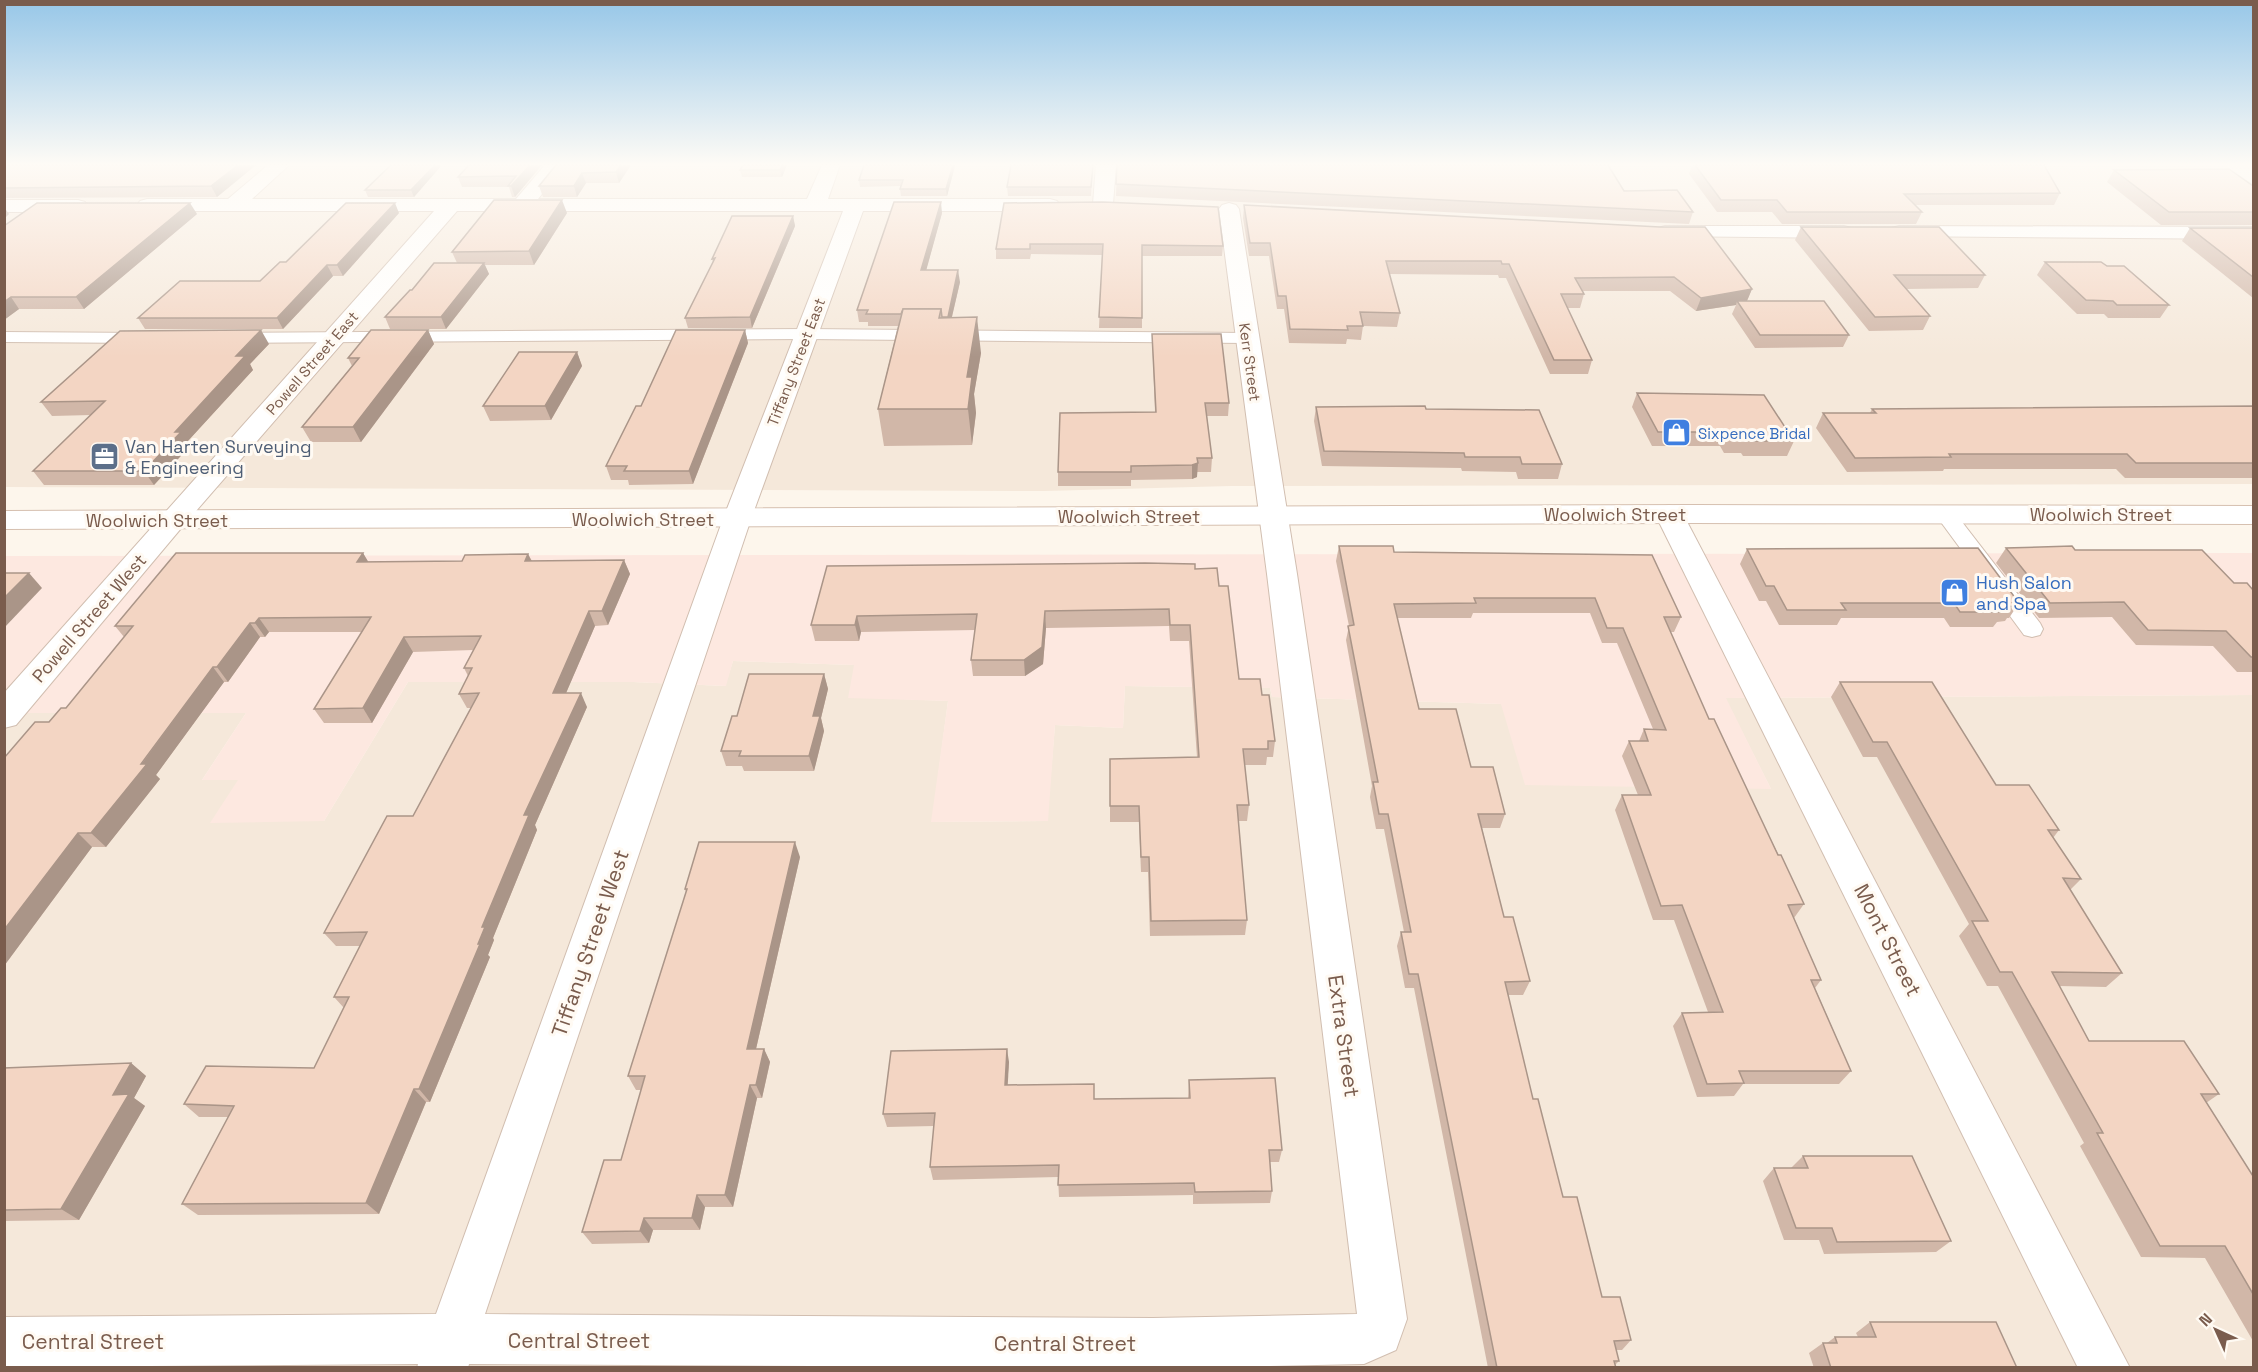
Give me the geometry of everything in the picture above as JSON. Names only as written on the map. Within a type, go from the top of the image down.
[{"type":"street","name":"Powell Street East","points":[[173,520],[430,229]]},
{"type":"street","name":"Tiffany Street East","points":[[737,519],[846,229]]},
{"type":"street","name":"Kerr Street","points":[[1232,229],[1272,514]]},
{"type":"street","points":[[1646,231],[2253,233]]},
{"type":"street","name":"Woolwich Street","points":[[4,520],[737,519],[1272,514],[2253,515]]},
{"type":"street","name":"Extra Street","points":[[1153,1355],[1364,1339],[1378,1332],[1382,1319],[1272,514]]},
{"type":"street","name":"Mont Street","points":[[1669,514],[2105,1368]]},
{"type":"street","name":"Tiffany Street West","points":[[447,1353],[737,519]]},
{"type":"street","name":"Powell Street West","points":[[4,716],[173,520]]},
{"type":"street","name":"Central Street","points":[[4,1341],[447,1353],[1153,1355]]},
{"type":"lane","points":[[218,338],[807,334],[1247,338]]},
{"type":"lane","points":[[4,337],[159,338]]},
{"type":"lane","points":[[1945,514],[2032,629]]},
{"type":"shaded area","points":[[5,229],[2253,229],[2253,484],[1231,486],[1044,491],[5,487]]},
{"type":"shaded area","points":[[2253,553],[2253,695],[1726,698],[1771,789],[1525,785],[1501,704],[1272,697],[1270,688],[1125,686],[1123,728],[1055,725],[1048,821],[931,822],[948,701],[848,698],[854,665],[733,661],[726,686],[633,682],[408,682],[324,821],[210,823],[238,780],[202,780],[246,713],[5,713],[4,556]]},
{"type":"shaded area","points":[[733,661],[855,665],[849,697],[948,701],[932,822],[1047,821],[1055,725],[1123,728],[1125,686],[1270,688],[1272,697],[1501,704],[1771,789],[1725,698],[2253,695],[2253,1367],[5,1368],[5,713],[246,713],[202,780],[238,780],[324,821],[408,682],[633,682],[725,686]]},
{"type":"building","points":[[4,229],[158,229],[76,297],[11,297],[4,302]]},
{"type":"building","points":[[320,229],[371,229],[337,265],[327,265],[277,318],[138,318],[180,281],[260,281],[280,262],[286,262]]},
{"type":"building","points":[[471,229],[543,229],[529,251],[452,252]]},
{"type":"building","points":[[726,229],[787,229],[750,317],[685,318],[715,258],[712,259]]},
{"type":"building","points":[[885,229],[933,229],[921,270],[958,270],[948,317],[942,317],[941,309],[903,309],[901,314],[866,314],[868,310],[857,310]]},
{"type":"building","points":[[999,229],[1221,229],[1223,246],[1142,245],[1142,318],[1099,317],[1103,244],[1030,244],[1030,249],[996,249]]},
{"type":"building","points":[[1248,229],[1707,229],[1752,289],[1701,298],[1674,277],[1575,278],[1584,294],[1561,294],[1592,360],[1554,360],[1509,264],[1502,264],[1501,261],[1386,261],[1400,313],[1360,312],[1363,326],[1347,326],[1348,330],[1290,329],[1286,296],[1278,296],[1270,243],[1250,243]]},
{"type":"building","points":[[1803,229],[1941,229],[1985,275],[1894,275],[1930,316],[1875,317]]},
{"type":"building","points":[[2191,229],[2253,229],[2253,277]]},
{"type":"building","points":[[2045,262],[2101,262],[2107,266],[2124,266],[2169,305],[2117,305],[2113,301],[2086,300]]},
{"type":"building","points":[[434,263],[484,263],[441,317],[385,317],[412,290]]},
{"type":"building","points":[[1737,301],[1824,301],[1849,335],[1760,335]]},
{"type":"building","points":[[903,309],[941,309],[939,318],[977,317],[967,377],[972,377],[968,409],[878,409]]},
{"type":"building","points":[[261,330],[236,356],[245,356],[175,432],[181,432],[144,471],[33,471],[105,401],[41,402],[120,331]]},
{"type":"building","points":[[371,330],[428,330],[353,427],[302,427],[359,358],[348,358]]},
{"type":"building","points":[[676,330],[745,330],[689,471],[624,471],[627,466],[606,466],[636,406],[641,406]]},
{"type":"building","points":[[1152,334],[1221,334],[1229,403],[1205,403],[1212,458],[1197,458],[1198,463],[1192,465],[1131,466],[1131,472],[1058,472],[1060,413],[1156,412]]},
{"type":"building","points":[[519,352],[577,352],[545,406],[483,406]]},
{"type":"building","points":[[1637,393],[1764,395],[1794,441],[1749,441],[1747,438],[1730,438],[1726,432],[1658,432]]},
{"type":"building","points":[[1425,406],[1426,409],[1539,410],[1562,464],[1522,464],[1520,457],[1465,457],[1464,453],[1324,451],[1316,407]]},
{"type":"building","points":[[2253,406],[2253,463],[2136,463],[2127,454],[1949,454],[1951,457],[1855,458],[1823,413],[1876,413],[1872,409]]},
{"type":"building","points":[[1339,546],[1393,546],[1394,552],[1652,555],[1681,617],[1664,617],[1709,719],[1714,719],[1778,855],[1781,855],[1804,904],[1788,905],[1821,980],[1811,980],[1851,1071],[1739,1071],[1744,1083],[1707,1084],[1682,1013],[1723,1012],[1682,905],[1661,906],[1622,795],[1651,795],[1629,741],[1648,741],[1644,729],[1666,730],[1623,628],[1607,628],[1595,598],[1474,598],[1476,603],[1394,604],[1419,709],[1456,709],[1471,767],[1493,767],[1505,814],[1478,814],[1504,917],[1513,917],[1530,981],[1505,982],[1533,1099],[1538,1099],[1563,1197],[1577,1197],[1602,1297],[1620,1297],[1631,1340],[1614,1341],[1619,1361],[1614,1361],[1616,1368],[1497,1368],[1418,974],[1409,974],[1401,932],[1411,932],[1388,814],[1379,814],[1373,782],[1378,782],[1348,626],[1354,625]]},
{"type":"building","points":[[2072,546],[2075,550],[2202,550],[2234,583],[2247,583],[2253,590],[2253,657],[2226,631],[2148,630],[2124,602],[2050,603],[2006,548]]},
{"type":"building","points":[[1978,548],[2019,603],[2013,603],[2016,606],[2000,607],[2004,612],[1960,612],[1954,603],[1841,603],[1846,610],[1787,610],[1774,586],[1766,586],[1747,549]]},
{"type":"building","points":[[176,553],[363,553],[357,562],[462,561],[465,555],[528,554],[525,561],[624,560],[602,611],[589,611],[553,693],[581,693],[524,815],[529,815],[482,927],[485,927],[478,944],[480,944],[419,1089],[414,1089],[366,1203],[182,1204],[234,1106],[184,1104],[206,1066],[314,1068],[349,997],[334,997],[367,932],[324,933],[387,816],[413,816],[479,693],[459,694],[472,668],[464,668],[481,636],[404,637],[363,708],[314,709],[371,617],[259,618],[255,623],[250,623],[217,667],[213,667],[141,764],[147,764],[91,833],[78,833],[4,930],[4,758],[35,722],[49,722],[61,708],[66,708],[133,626],[115,626]]},
{"type":"building","points":[[1195,564],[1195,569],[1217,568],[1219,586],[1228,586],[1239,679],[1260,679],[1262,695],[1269,695],[1275,741],[1268,741],[1268,749],[1243,749],[1249,805],[1237,805],[1247,920],[1151,921],[1149,857],[1141,857],[1139,806],[1110,806],[1110,759],[1199,757],[1190,625],[1170,625],[1169,609],[1045,611],[1042,647],[1024,660],[971,660],[977,614],[857,616],[855,625],[811,625],[827,566]]},
{"type":"building","points":[[4,573],[29,573],[4,598]]},
{"type":"building","points":[[749,674],[824,674],[813,716],[820,716],[809,756],[739,756],[741,751],[721,751],[732,716],[737,716]]},
{"type":"building","points":[[1840,682],[1932,682],[1996,785],[2029,785],[2059,830],[2048,830],[2081,879],[2063,878],[2122,973],[2052,972],[2089,1041],[2184,1041],[2219,1094],[2201,1094],[2253,1176],[2253,1294],[2225,1246],[2160,1246],[2097,1133],[2103,1133],[2012,972],[2000,972],[1972,921],[1988,921],[1887,742],[1873,742]]},
{"type":"building","points":[[699,842],[795,842],[747,1049],[764,1049],[756,1085],[750,1085],[725,1195],[697,1195],[692,1218],[644,1218],[640,1231],[582,1232],[604,1160],[621,1160],[645,1076],[628,1076],[687,889],[685,889]]},
{"type":"building","points":[[1007,1049],[1005,1085],[1094,1084],[1094,1099],[1190,1098],[1189,1080],[1275,1078],[1282,1150],[1269,1150],[1272,1191],[1195,1192],[1194,1183],[1058,1185],[1059,1165],[930,1167],[935,1113],[883,1114],[891,1051]]},
{"type":"building","points":[[131,1063],[113,1095],[129,1094],[61,1209],[4,1210],[4,1068]]},
{"type":"building","points":[[1803,1156],[1912,1156],[1951,1241],[1837,1242],[1832,1228],[1796,1228],[1774,1168],[1808,1168]]},
{"type":"building","points":[[1870,1322],[1996,1322],[2017,1368],[1831,1368],[1823,1343],[1837,1343],[1835,1337],[1876,1337]]},
{"type":"place","name":"Sixpence Bridal","points":[[1677,433]]},
{"type":"place","name":"Van Harten Surveying & Engineering","points":[[104,456]]},
{"type":"place","name":"Hush Salon and Spa","points":[[1955,592]]}]
